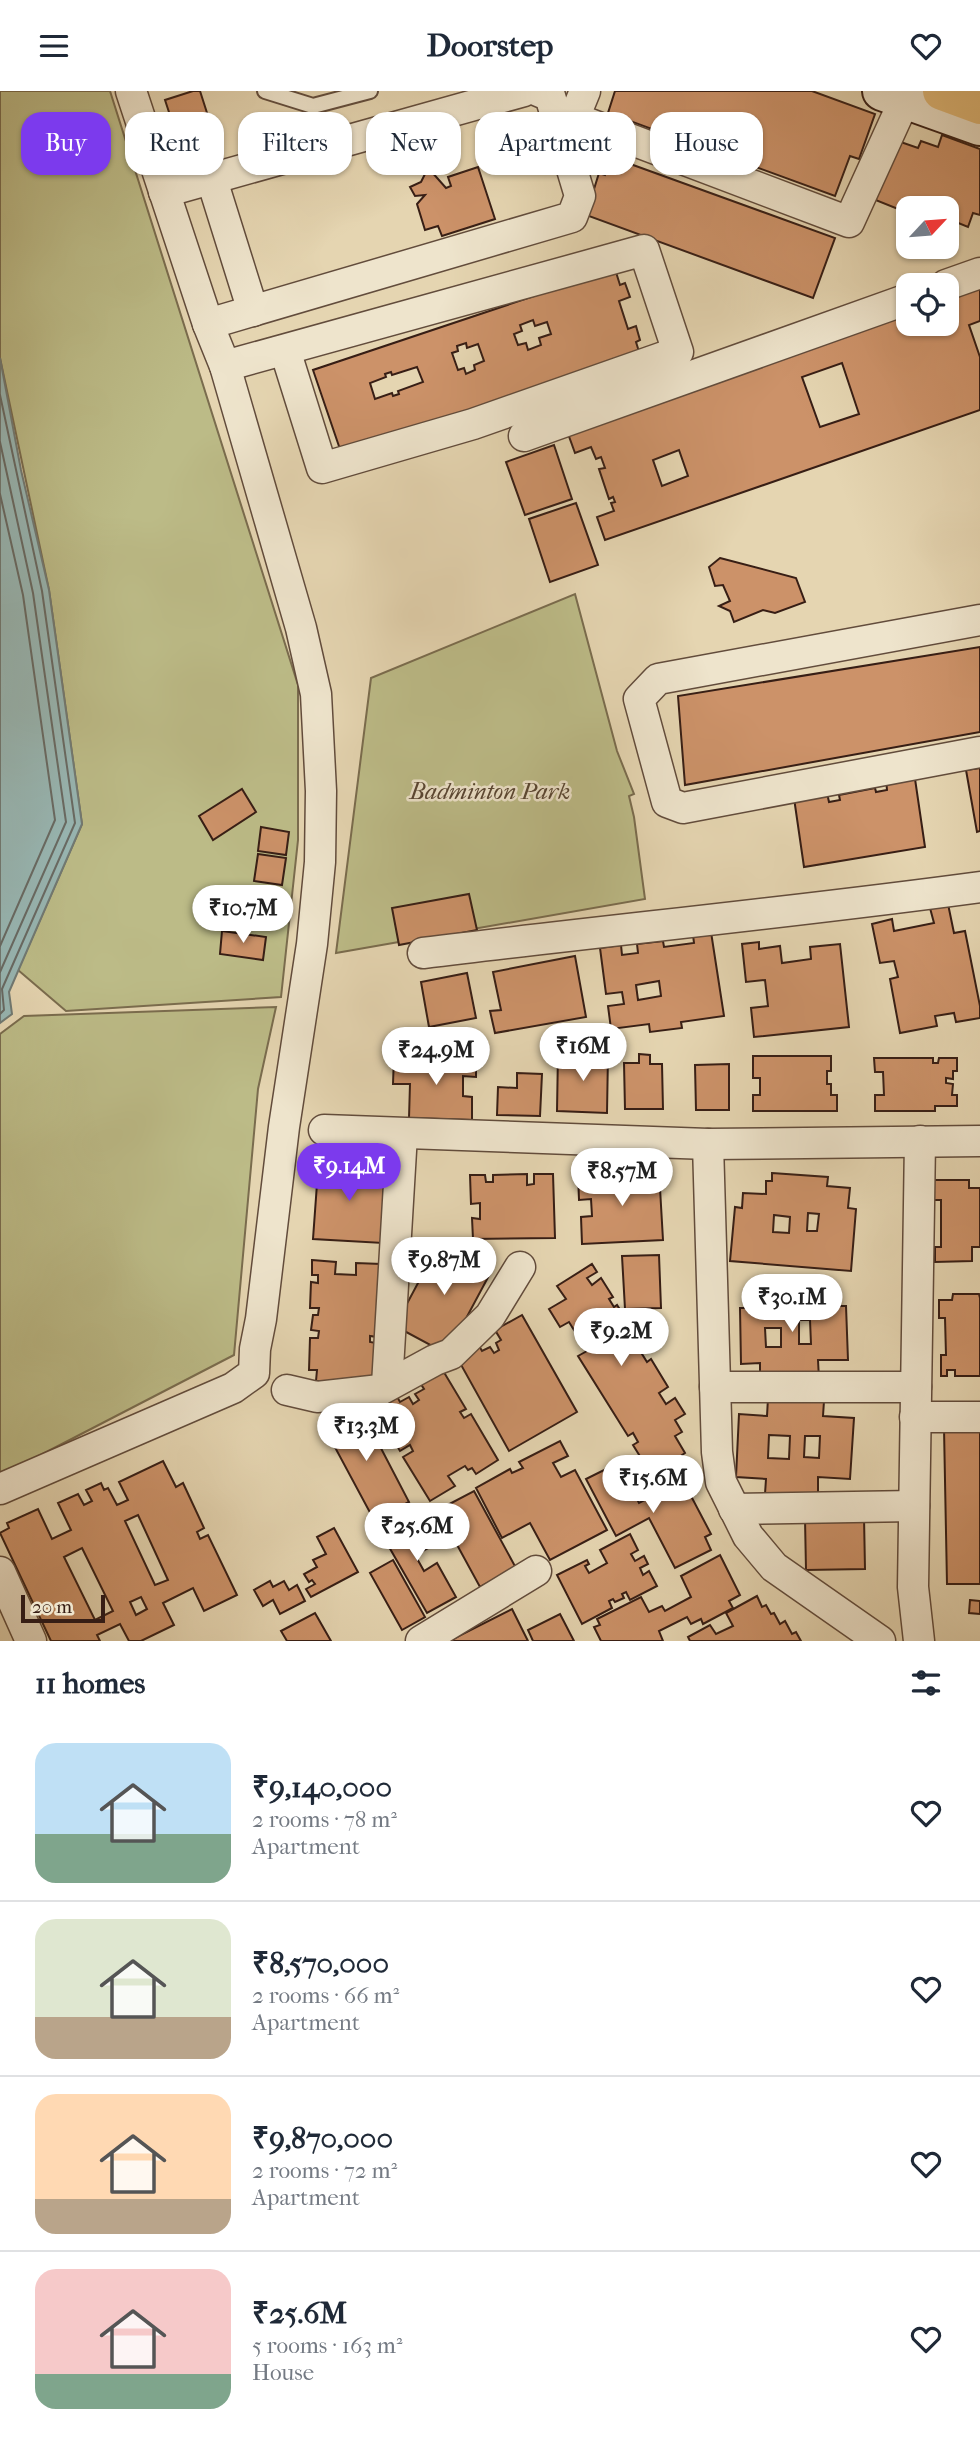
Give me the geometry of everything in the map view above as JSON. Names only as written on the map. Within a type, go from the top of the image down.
[{"type":"main road","points":[[942,91],[980,105]]},
{"type":"main road","points":[[894,95],[980,126]]},
{"type":"street","points":[[0,1489],[233,1388],[254,1373],[284,1127],[312,944],[320,862],[321,791],[316,694],[301,628],[225,366],[208,324],[131,91]]},
{"type":"street","points":[[164,192],[524,91]]},
{"type":"street","points":[[208,324],[572,217],[580,196],[550,96],[538,91]]},
{"type":"street","points":[[585,91],[574,118],[849,222],[894,95]]},
{"type":"street","points":[[212,180],[253,311]]},
{"type":"street","points":[[225,366],[644,250],[678,352],[473,424],[322,468],[285,350]]},
{"type":"street","points":[[959,280],[980,273]]},
{"type":"street","points":[[524,436],[896,303]]},
{"type":"street","points":[[980,620],[658,678],[639,699],[667,801],[683,808],[980,752]]},
{"type":"street","points":[[423,953],[784,913],[980,887]]},
{"type":"street","points":[[324,1130],[708,1144],[980,1141]]},
{"type":"street","points":[[387,1385],[402,1134]]},
{"type":"street","points":[[919,1641],[912,1587],[920,1141]]},
{"type":"street","points":[[708,1144],[717,1452],[721,1482],[748,1536],[774,1567],[872,1639]]},
{"type":"street","points":[[288,1390],[317,1397],[380,1389],[451,1354],[490,1317],[520,1267]]},
{"type":"street","points":[[715,1387],[916,1387]]},
{"type":"street","points":[[915,1417],[980,1417]]},
{"type":"street","points":[[734,1509],[914,1506]]},
{"type":"street","points":[[421,1641],[536,1571]]},
{"type":"street","points":[[0,1572],[7,1606],[31,1641]]},
{"type":"lane","points":[[265,91],[313,106],[370,91]]},
{"type":"green space","points":[[0,91],[110,91],[125,138],[125,175],[137,175],[298,685],[298,840],[281,997],[66,1011],[18,970],[82,824],[49,590],[0,358]]},
{"type":"green space","name":"Badminton Park","points":[[575,594],[617,751],[634,794],[629,796],[645,899],[336,953],[371,678]]},
{"type":"green space","points":[[276,1007],[258,1089],[234,1355],[0,1476],[0,1034],[24,1016]]},
{"type":"water","points":[[0,358],[21,470],[49,590],[82,824],[9,992],[12,1014],[0,1023]]},
{"type":"building","points":[[200,91],[207,112],[169,112],[165,100]]},
{"type":"building","points":[[615,91],[812,91],[875,114],[859,159],[850,156],[835,196],[763,170],[763,112],[650,112],[650,128],[636,123],[636,112],[608,112]]},
{"type":"building","points":[[942,135],[980,149],[980,215],[973,213],[968,227],[959,223],[959,196],[896,196],[896,208],[873,199],[895,140],[918,148],[921,141],[938,147]]},
{"type":"building","points":[[636,166],[650,171],[650,175],[661,175],[835,238],[813,298],[586,215],[598,175],[636,175]]},
{"type":"building","points":[[475,168],[475,175],[481,175],[495,219],[442,236],[438,226],[425,230],[417,204],[425,195],[415,196],[410,187],[421,182],[424,175],[435,175],[446,188],[451,186],[448,177],[461,175]]},
{"type":"building","points":[[615,269],[620,285],[625,283],[630,297],[619,301],[628,329],[636,326],[640,340],[636,342],[641,358],[343,458],[313,370]],"holes":[[[533,320],[535,326],[547,322],[551,334],[539,338],[541,345],[528,350],[526,343],[518,345],[514,334],[522,331],[520,325]],[[466,343],[467,348],[478,344],[484,361],[474,365],[475,370],[466,374],[464,368],[458,370],[452,353],[458,351],[457,346]],[[417,367],[423,382],[398,391],[399,394],[393,396],[392,393],[375,399],[370,383],[386,377],[385,374],[391,372],[392,375]]]},
{"type":"building","points":[[980,283],[980,321],[969,325],[980,357],[980,410],[605,540],[597,517],[614,511],[611,503],[615,502],[613,497],[609,499],[599,469],[605,468],[601,457],[596,459],[591,447],[575,453],[566,428],[896,312],[896,336],[959,336],[959,291]],"holes":[[[842,363],[859,414],[820,427],[802,377]],[[679,450],[688,476],[662,486],[653,460]]]},
{"type":"building","points":[[554,445],[572,499],[525,515],[506,462]]},
{"type":"building","points":[[576,503],[598,565],[550,582],[529,519]]},
{"type":"building","points":[[720,558],[796,578],[805,602],[775,613],[763,610],[734,622],[730,611],[719,606],[730,601],[723,585],[715,586],[709,567]]},
{"type":"building","points":[[980,647],[980,732],[685,785],[678,696]]},
{"type":"building","points":[[980,768],[980,831],[977,832],[966,770]]},
{"type":"building","points":[[914,772],[925,847],[804,867],[794,798],[827,793],[829,802],[840,800],[839,795],[875,788],[876,792],[887,790],[886,779]]},
{"type":"building","points":[[242,789],[256,812],[213,840],[199,816]]},
{"type":"building","points":[[261,827],[289,832],[286,855],[258,851]]},
{"type":"building","points":[[258,854],[286,858],[282,885],[254,881]]},
{"type":"building","points":[[254,888],[278,891],[275,911],[251,907]]},
{"type":"building","points":[[469,894],[477,930],[399,945],[392,908]]},
{"type":"building","points":[[948,904],[954,933],[965,931],[980,1018],[956,1022],[954,1013],[935,1016],[937,1026],[900,1033],[890,979],[898,977],[894,961],[880,963],[872,924],[892,919],[894,931],[934,923],[930,908]]},
{"type":"building","points":[[222,931],[266,937],[263,960],[220,954]]},
{"type":"building","points":[[711,932],[724,1016],[681,1022],[682,1028],[650,1032],[649,1024],[611,1029],[608,1006],[624,1004],[622,992],[606,994],[600,948],[621,945],[622,955],[638,953],[637,944],[663,941],[664,947],[694,943],[693,935]],"holes":[[[659,981],[661,996],[638,1000],[636,985]]]},
{"type":"building","points":[[759,942],[759,949],[780,946],[782,963],[811,959],[810,947],[840,944],[849,1027],[754,1037],[751,1008],[768,1006],[765,980],[746,982],[742,944]]},
{"type":"building","points":[[575,956],[586,1017],[495,1033],[490,1011],[501,1010],[493,972]]},
{"type":"building","points":[[467,973],[476,1018],[429,1027],[421,982]]},
{"type":"building","points":[[558,1053],[608,1054],[607,1113],[557,1111]]},
{"type":"building","points":[[639,1054],[650,1055],[650,1064],[662,1064],[663,1109],[625,1109],[624,1063],[639,1063]]},
{"type":"building","points":[[394,1056],[413,1057],[413,1062],[420,1063],[420,1056],[452,1057],[452,1065],[461,1065],[461,1058],[476,1058],[476,1077],[463,1076],[463,1096],[472,1097],[472,1120],[409,1118],[410,1084],[393,1084]]},
{"type":"building","points":[[753,1056],[831,1056],[831,1071],[827,1071],[827,1084],[831,1084],[831,1095],[837,1095],[837,1111],[753,1111],[753,1095],[760,1095],[760,1078],[753,1078]]},
{"type":"building","points":[[874,1058],[933,1058],[933,1063],[938,1063],[939,1058],[957,1058],[957,1071],[953,1071],[953,1079],[946,1078],[946,1083],[953,1084],[952,1095],[957,1095],[957,1106],[935,1106],[935,1111],[875,1111],[875,1095],[884,1095],[883,1072],[875,1072]]},
{"type":"building","points":[[729,1064],[729,1110],[696,1110],[695,1065]]},
{"type":"building","points":[[517,1073],[542,1074],[540,1116],[497,1115],[498,1087],[517,1088]]},
{"type":"building","points":[[319,1156],[346,1158],[345,1169],[387,1172],[383,1243],[313,1239]]},
{"type":"building","points":[[635,1171],[635,1177],[643,1177],[642,1172],[659,1171],[663,1240],[582,1244],[581,1217],[592,1216],[591,1199],[579,1200],[578,1174],[595,1173],[595,1180],[603,1180],[603,1173]]},
{"type":"building","points":[[772,1173],[828,1177],[827,1186],[850,1188],[848,1208],[856,1209],[851,1271],[730,1261],[735,1207],[742,1208],[743,1193],[766,1194],[766,1181],[772,1181]],"holes":[[[808,1213],[819,1214],[817,1231],[807,1231]],[[774,1215],[790,1217],[789,1233],[773,1232]]]},
{"type":"building","points":[[527,1174],[527,1185],[534,1184],[534,1174],[553,1174],[555,1238],[473,1239],[472,1218],[480,1219],[480,1203],[471,1204],[470,1175],[485,1175],[486,1182],[493,1182],[493,1175]]},
{"type":"building","points":[[934,1180],[969,1180],[969,1188],[980,1188],[980,1247],[972,1247],[972,1261],[935,1262],[935,1247],[941,1247],[941,1200],[934,1200]]},
{"type":"building","points":[[441,1240],[493,1268],[447,1354],[395,1326]]},
{"type":"building","points":[[659,1255],[661,1308],[625,1309],[622,1256]]},
{"type":"building","points":[[312,1260],[336,1262],[335,1274],[356,1275],[356,1263],[381,1264],[377,1337],[370,1336],[370,1342],[376,1343],[374,1384],[316,1381],[317,1370],[309,1370],[310,1338],[318,1338],[319,1331],[311,1330],[313,1315],[318,1315],[319,1308],[310,1308],[311,1282],[318,1283],[318,1275],[312,1275]]},
{"type":"building","points":[[592,1264],[597,1272],[587,1278],[592,1285],[601,1278],[613,1297],[609,1299],[614,1307],[617,1305],[641,1343],[637,1346],[647,1362],[651,1359],[668,1387],[659,1393],[666,1404],[675,1398],[685,1414],[675,1420],[682,1432],[675,1436],[685,1453],[661,1469],[656,1461],[646,1466],[633,1445],[638,1442],[633,1433],[628,1436],[578,1356],[587,1351],[569,1322],[560,1327],[549,1309],[566,1299],[557,1286]]},
{"type":"building","points":[[818,1290],[818,1306],[846,1306],[848,1360],[818,1360],[819,1379],[760,1380],[760,1363],[741,1364],[740,1308],[755,1308],[755,1291]],"holes":[[[799,1320],[810,1320],[811,1344],[799,1344]],[[765,1328],[781,1328],[781,1347],[766,1347]]]},
{"type":"building","points":[[953,1294],[979,1294],[980,1376],[955,1376],[955,1370],[947,1370],[947,1376],[941,1376],[941,1355],[946,1355],[945,1318],[939,1318],[939,1300],[952,1300]]},
{"type":"building","points":[[522,1315],[577,1412],[509,1451],[455,1354],[477,1342],[482,1351],[490,1347],[494,1353],[499,1350],[496,1343],[501,1340],[495,1330]]},
{"type":"building","points":[[439,1364],[466,1409],[460,1412],[464,1418],[471,1414],[498,1460],[476,1474],[472,1468],[468,1470],[465,1466],[448,1476],[455,1486],[430,1501],[403,1457],[413,1451],[410,1445],[400,1451],[373,1406],[395,1393],[400,1402],[409,1397],[413,1404],[419,1400],[415,1394],[424,1389],[417,1378]]},
{"type":"building","points":[[768,1398],[824,1401],[823,1416],[854,1418],[850,1479],[818,1477],[818,1497],[765,1494],[766,1479],[736,1477],[739,1414],[767,1416]],"holes":[[[769,1435],[790,1436],[789,1459],[768,1458]],[[805,1436],[820,1436],[819,1458],[804,1457]]]},
{"type":"building","points":[[359,1406],[409,1502],[374,1520],[323,1425]]},
{"type":"building","points":[[980,1427],[980,1584],[947,1584],[944,1428]]},
{"type":"building","points":[[560,1441],[568,1456],[553,1463],[561,1477],[575,1470],[607,1530],[550,1560],[530,1523],[502,1538],[476,1488],[510,1469],[512,1473],[523,1468],[519,1462]]},
{"type":"building","points":[[163,1461],[176,1487],[183,1483],[204,1528],[197,1532],[200,1539],[208,1535],[237,1595],[204,1611],[193,1588],[163,1603],[174,1625],[141,1641],[129,1641],[120,1624],[97,1635],[100,1641],[51,1641],[0,1533],[9,1528],[7,1523],[38,1509],[52,1539],[71,1530],[58,1503],[78,1494],[84,1505],[92,1501],[86,1490],[101,1483],[104,1490],[108,1488],[117,1505],[128,1500],[119,1482]],"holes":[[[138,1515],[168,1580],[155,1585],[125,1521]],[[82,1548],[113,1611],[95,1620],[64,1557]],[[141,1597],[147,1609],[136,1615],[130,1602]]]},
{"type":"building","points":[[618,1463],[639,1503],[676,1484],[684,1499],[691,1496],[711,1534],[705,1537],[711,1550],[675,1568],[649,1518],[616,1536],[586,1479]]},
{"type":"building","points":[[474,1491],[516,1568],[480,1587],[438,1510]]},
{"type":"building","points":[[409,1511],[430,1547],[415,1555],[424,1571],[437,1563],[456,1597],[427,1613],[381,1533],[395,1525],[392,1520]]},
{"type":"building","points":[[864,1517],[865,1569],[806,1570],[805,1519]]},
{"type":"building","points":[[334,1528],[358,1572],[311,1597],[306,1589],[315,1584],[312,1580],[309,1582],[304,1574],[317,1567],[313,1560],[326,1554],[317,1537]]},
{"type":"building","points":[[630,1534],[638,1550],[631,1554],[635,1561],[644,1556],[648,1564],[640,1568],[643,1575],[649,1571],[657,1586],[630,1600],[626,1592],[622,1594],[624,1598],[615,1602],[613,1599],[609,1601],[612,1608],[582,1624],[557,1575],[587,1560],[589,1564],[585,1566],[589,1573],[607,1563],[600,1550]]},
{"type":"building","points":[[720,1555],[740,1595],[729,1601],[733,1608],[703,1624],[701,1619],[691,1624],[687,1617],[659,1631],[663,1641],[601,1641],[594,1627],[600,1625],[597,1619],[641,1597],[649,1612],[662,1606],[665,1611],[691,1597],[681,1576]]},
{"type":"building","points":[[393,1560],[425,1617],[402,1630],[370,1573]]},
{"type":"building","points":[[270,1581],[273,1587],[284,1581],[289,1590],[297,1585],[305,1601],[280,1614],[273,1600],[263,1606],[254,1590]]},
{"type":"building","points":[[757,1596],[762,1607],[766,1605],[780,1624],[785,1621],[792,1634],[796,1632],[801,1641],[690,1641],[688,1637],[710,1625],[716,1634],[733,1626],[726,1613]]},
{"type":"building","points":[[970,1600],[980,1601],[980,1614],[969,1613]]},
{"type":"building","points":[[512,1609],[528,1641],[449,1641]]},
{"type":"building","points":[[315,1613],[331,1641],[287,1641],[281,1631]]},
{"type":"building","points":[[560,1614],[574,1641],[533,1641],[528,1630]]}]
